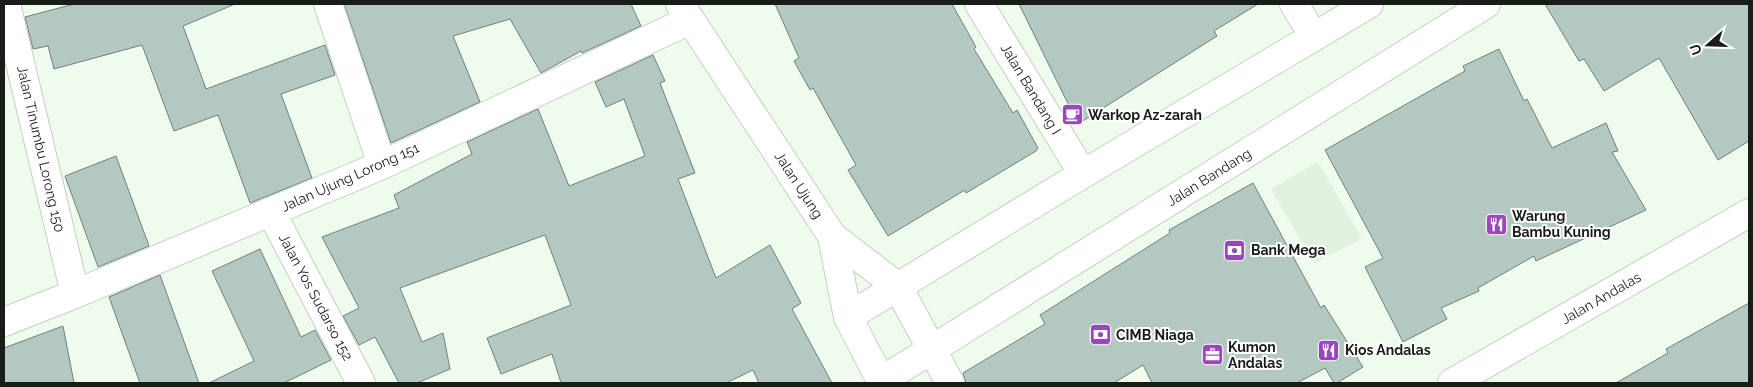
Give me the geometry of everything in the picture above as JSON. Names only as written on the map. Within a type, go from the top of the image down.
[{"type":"main road","name":"Jalan Tinumbu Lorong 150","points":[[6,4],[76,294]]},
{"type":"main road","points":[[328,4],[382,165]]},
{"type":"main road","name":"Jalan Bandang I","points":[[979,4],[1083,174]]},
{"type":"main road","points":[[1294,4],[1314,37]]},
{"type":"main road","points":[[848,317],[1083,174],[1369,4]]},
{"type":"main road","name":"Jalan Bandang","points":[[881,382],[1486,4]]},
{"type":"main road","name":"Jalan Ujung Lorong 151","points":[[4,322],[76,294],[382,165],[685,12]]},
{"type":"main road","name":"Jalan Ujung","points":[[685,12],[832,236],[848,317],[881,382]]},
{"type":"main road","name":"Jalan Yos Sudarso 152","points":[[271,212],[361,383]]},
{"type":"main road","name":"Jalan Andalas","points":[[1452,383],[1749,213]]},
{"type":"main road","points":[[832,236],[898,287],[950,383]]},
{"type":"shaded area","points":[[1318,162],[1362,239],[1314,263],[1271,189]]},
{"type":"building","points":[[74,4],[235,4],[183,26],[206,89],[325,45],[335,75],[281,94],[312,178],[250,203],[218,115],[174,131],[142,45],[54,69],[48,46],[33,49],[25,17]]},
{"type":"building","points":[[344,4],[631,4],[641,26],[582,53],[581,51],[541,73],[510,19],[453,36],[480,102],[391,143]]},
{"type":"building","points":[[775,4],[952,4],[976,47],[974,49],[1013,113],[1017,110],[1038,148],[966,193],[965,190],[888,236],[848,170],[856,165],[813,88],[810,90],[794,61],[799,58]]},
{"type":"building","points":[[1019,4],[1258,4],[1214,31],[1217,36],[1078,124]]},
{"type":"building","points":[[1545,4],[1749,4],[1749,141],[1718,160],[1659,58],[1604,91],[1584,59],[1579,61]]},
{"type":"building","points":[[1499,49],[1524,101],[1527,99],[1552,148],[1606,123],[1618,151],[1612,152],[1646,210],[1536,261],[1534,256],[1478,288],[1479,291],[1441,308],[1447,319],[1403,342],[1365,267],[1383,258],[1325,150],[1465,71],[1463,66]]},
{"type":"building","points":[[653,55],[665,81],[660,83],[695,173],[678,179],[716,278],[770,245],[801,303],[792,309],[832,383],[759,383],[753,370],[726,383],[561,383],[552,354],[501,374],[487,338],[571,305],[545,235],[400,288],[422,342],[443,333],[450,369],[417,383],[399,383],[375,337],[359,345],[343,316],[359,308],[322,237],[399,208],[394,195],[472,154],[467,142],[538,109],[569,186],[645,156],[624,99],[606,107],[595,82]]},
{"type":"building","points":[[116,156],[149,246],[98,267],[65,176]]},
{"type":"building","points":[[1253,183],[1321,308],[1324,305],[1363,367],[1337,383],[1334,383],[1325,368],[1297,383],[1152,383],[1143,365],[1114,383],[966,383],[963,373],[1045,324],[1040,315],[1170,233],[1169,230]]},
{"type":"building","points":[[260,249],[301,337],[315,330],[331,360],[284,383],[209,383],[254,361],[212,271]]},
{"type":"building","points":[[160,275],[199,383],[140,383],[109,297]]},
{"type":"building","points":[[1749,303],[1749,383],[1616,383],[1668,353],[1666,349]]},
{"type":"building","points":[[63,326],[74,383],[4,383],[4,348]]},
{"type":"place","name":"Warkop Az-zarah","points":[[1072,115]]},
{"type":"place","name":"Warung Bambu Kuning","points":[[1496,224]]},
{"type":"place","name":"Bank Mega","points":[[1235,250]]},
{"type":"place","name":"CIMB Niaga","points":[[1100,335]]},
{"type":"place","name":"Kios Andalas","points":[[1329,350]]},
{"type":"place","name":"Kumon Andalas","points":[[1212,355]]}]
